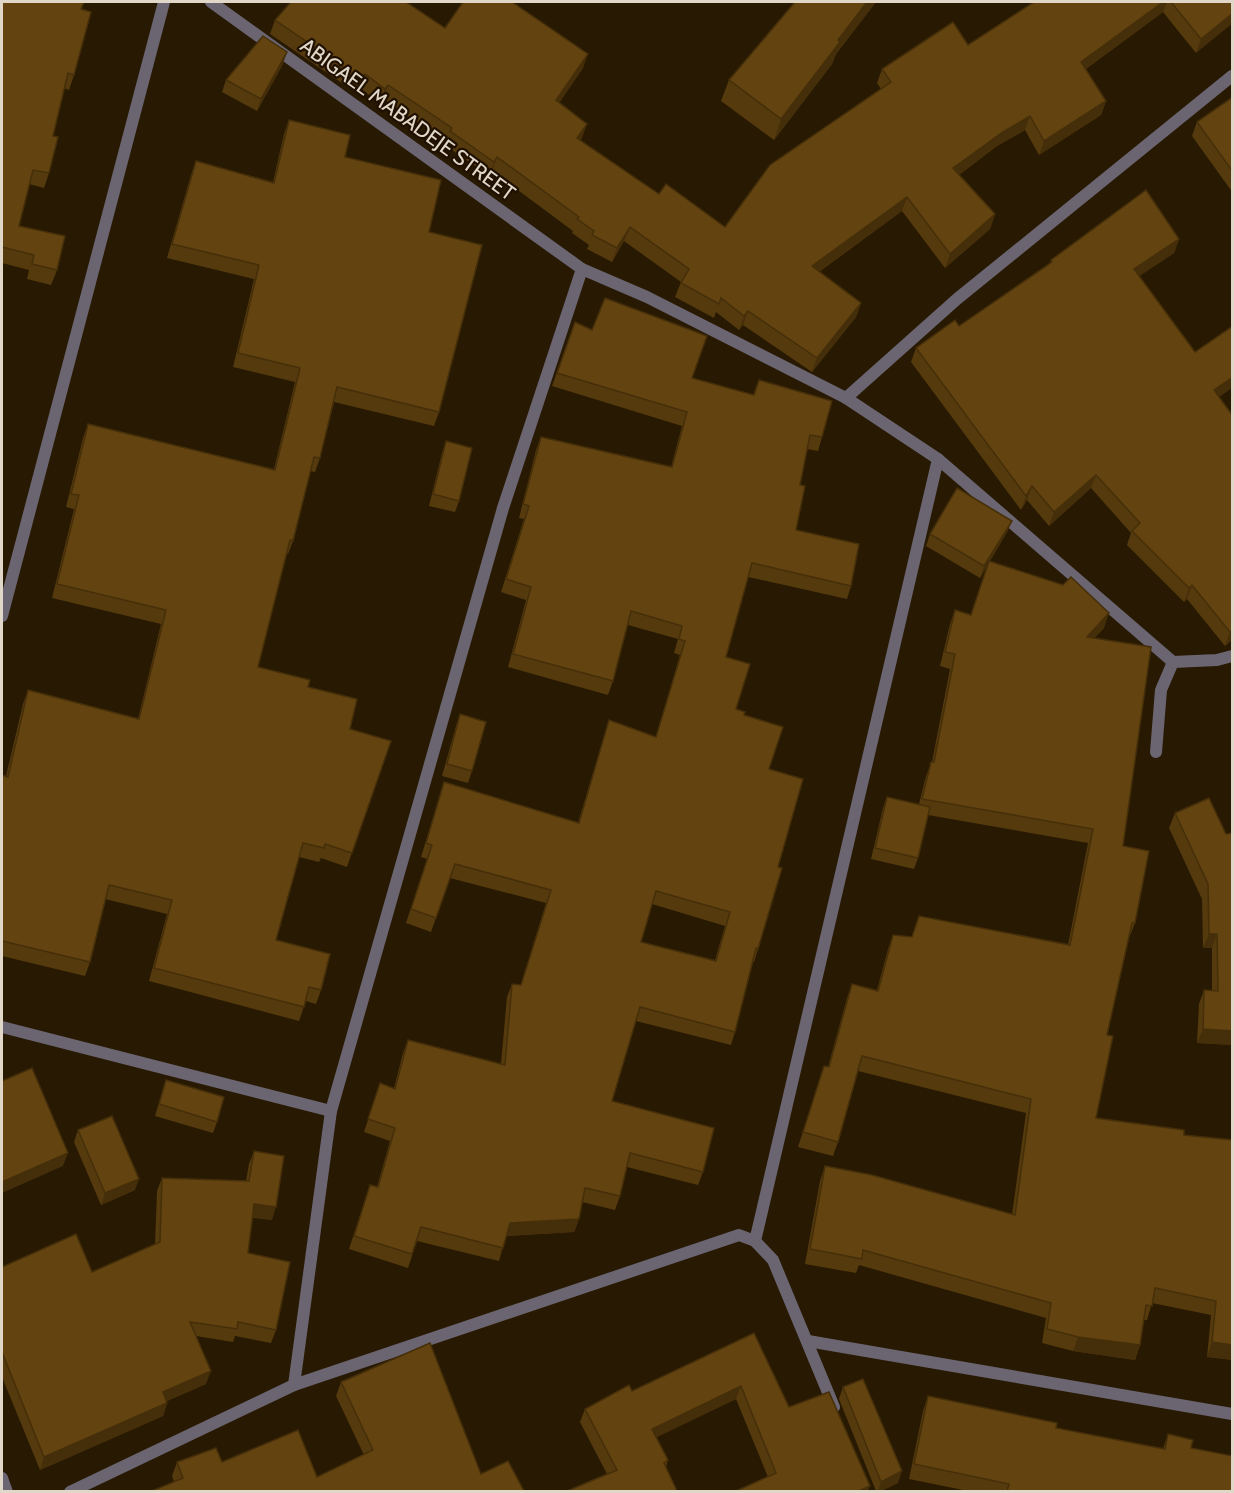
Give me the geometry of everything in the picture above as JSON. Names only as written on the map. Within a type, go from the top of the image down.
[{"type":"street","points":[[2,616],[164,2]]},
{"type":"street","name":"ABIGAEL MABADEJE STREET","points":[[211,2],[582,269],[647,297],[846,398],[938,459],[1173,662]]},
{"type":"street","points":[[846,398],[957,299],[1233,76]]},
{"type":"street","points":[[294,1385],[331,1111],[503,508],[582,269]]},
{"type":"street","points":[[754,1241],[938,459]]},
{"type":"street","points":[[1156,752],[1161,690],[1173,662],[1217,660],[1233,656]]},
{"type":"street","points":[[2,1026],[331,1111]]},
{"type":"street","points":[[70,1491],[294,1385],[739,1235],[754,1241],[773,1260],[839,1420]]},
{"type":"street","points":[[808,1341],[1233,1414]]},
{"type":"street","points":[[2,1478],[7,1491]]},
{"type":"building","points":[[2,2],[84,2],[81,9],[91,12],[74,75],[68,73],[53,136],[58,137],[49,173],[33,170],[19,226],[65,236],[57,270],[32,264],[34,255],[2,247]]},
{"type":"building","points":[[291,2],[406,2],[445,28],[463,2],[512,2],[588,54],[556,100],[587,124],[577,138],[659,194],[666,184],[725,227],[770,165],[891,82],[882,69],[953,22],[968,45],[1034,2],[1163,2],[1081,62],[1106,101],[1044,141],[1030,116],[1003,132],[953,168],[995,214],[950,254],[907,197],[812,266],[861,303],[817,358],[748,311],[744,316],[721,298],[719,304],[681,283],[689,269],[630,227],[617,248],[592,235],[594,231],[577,219],[579,217],[497,157],[494,162],[450,131],[452,128],[388,85],[385,89],[365,74],[363,80],[275,20]]},
{"type":"building","points":[[795,2],[867,2],[838,40],[840,42],[781,119],[729,80]]},
{"type":"building","points":[[1171,2],[1233,2],[1233,13],[1201,39]]},
{"type":"building","points":[[263,36],[287,52],[261,99],[226,80]]},
{"type":"building","points":[[1233,97],[1233,172],[1197,122]]},
{"type":"building","points":[[289,120],[350,135],[345,157],[441,180],[429,232],[482,245],[439,412],[337,387],[320,458],[314,457],[293,541],[290,540],[258,667],[310,680],[308,687],[357,699],[350,729],[391,741],[352,853],[325,844],[324,848],[303,843],[276,940],[330,954],[321,990],[309,987],[304,1007],[154,968],[172,900],[109,885],[90,962],[2,941],[2,775],[8,777],[28,690],[139,719],[166,610],[57,584],[79,495],[71,494],[88,424],[275,470],[300,368],[238,353],[259,265],[172,244],[196,161],[274,183]]},
{"type":"building","points":[[1146,190],[1179,239],[1134,269],[1195,352],[1233,326],[1233,377],[1214,390],[1233,416],[1233,630],[1230,632],[1192,585],[1189,588],[1132,531],[1140,523],[1096,475],[1054,512],[1032,486],[1026,496],[916,348],[955,320],[959,326],[1052,262],[1051,260]]},
{"type":"building","points":[[605,298],[707,336],[692,378],[754,395],[759,380],[832,401],[822,437],[810,435],[800,485],[805,486],[796,530],[859,544],[851,586],[752,563],[726,657],[750,664],[736,709],[745,712],[744,715],[783,727],[769,769],[803,779],[778,867],[782,868],[758,949],[756,948],[735,1032],[640,1007],[612,1101],[714,1128],[703,1172],[630,1153],[620,1196],[585,1188],[579,1219],[510,1223],[503,1248],[421,1227],[412,1254],[354,1236],[370,1185],[378,1187],[395,1128],[368,1119],[380,1083],[395,1089],[408,1040],[505,1065],[512,984],[521,985],[551,890],[455,864],[436,918],[411,909],[432,845],[426,843],[444,782],[579,823],[609,720],[656,737],[685,641],[679,639],[682,626],[631,611],[613,681],[513,654],[531,587],[506,579],[529,506],[523,504],[541,437],[672,467],[687,412],[557,373],[575,322],[592,330]],"holes":[[[656,891],[730,912],[716,961],[641,942]]]},
{"type":"building","points":[[446,441],[472,448],[459,501],[433,494]]},
{"type":"building","points":[[957,488],[1012,521],[984,566],[930,534]]},
{"type":"building","points":[[989,561],[1063,585],[1071,577],[1109,613],[1087,637],[1151,647],[1123,846],[1149,851],[1135,923],[1132,923],[1107,1035],[1113,1036],[1096,1118],[1184,1130],[1184,1135],[1233,1140],[1233,1345],[1212,1342],[1216,1301],[1155,1288],[1152,1306],[1146,1305],[1140,1345],[1078,1337],[1047,1329],[1051,1303],[863,1250],[862,1259],[810,1249],[825,1166],[872,1175],[1015,1215],[1031,1099],[862,1056],[838,1142],[803,1132],[824,1066],[829,1067],[852,984],[878,991],[893,935],[912,937],[919,916],[1070,945],[1093,829],[922,799],[931,762],[934,762],[955,654],[945,652],[955,610],[971,615]]},
{"type":"building","points":[[460,714],[486,722],[472,771],[447,764]]},
{"type":"building","points":[[887,797],[930,807],[918,858],[875,848]]},
{"type":"building","points":[[1209,798],[1226,834],[1233,833],[1233,1031],[1203,1029],[1204,990],[1218,991],[1217,934],[1209,934],[1208,884],[1175,813]]},
{"type":"building","points":[[32,1068],[68,1153],[2,1182],[2,1081]]},
{"type":"building","points":[[166,1080],[224,1097],[217,1122],[159,1104]]},
{"type":"building","points":[[112,1116],[139,1179],[105,1193],[78,1130]]},
{"type":"building","points":[[254,1151],[284,1156],[276,1207],[254,1204],[248,1253],[290,1262],[276,1330],[238,1322],[237,1329],[190,1322],[211,1371],[163,1392],[167,1403],[44,1457],[2,1352],[2,1267],[76,1234],[92,1272],[160,1242],[162,1178],[249,1181]]},
{"type":"building","points":[[754,1333],[789,1407],[829,1392],[870,1486],[859,1491],[736,1491],[776,1473],[741,1386],[652,1429],[668,1460],[664,1463],[677,1491],[567,1491],[617,1470],[585,1409],[629,1385],[632,1391]]},
{"type":"building","points":[[430,1343],[481,1474],[508,1461],[524,1491],[152,1491],[183,1478],[177,1462],[216,1448],[222,1462],[298,1430],[317,1477],[373,1450],[341,1382]]},
{"type":"building","points":[[863,1379],[902,1471],[881,1482],[843,1387]]},
{"type":"building","points":[[928,1396],[1057,1423],[1056,1428],[1165,1449],[1168,1434],[1193,1440],[1191,1448],[1233,1456],[1233,1491],[1007,1491],[1009,1484],[914,1464]]}]
